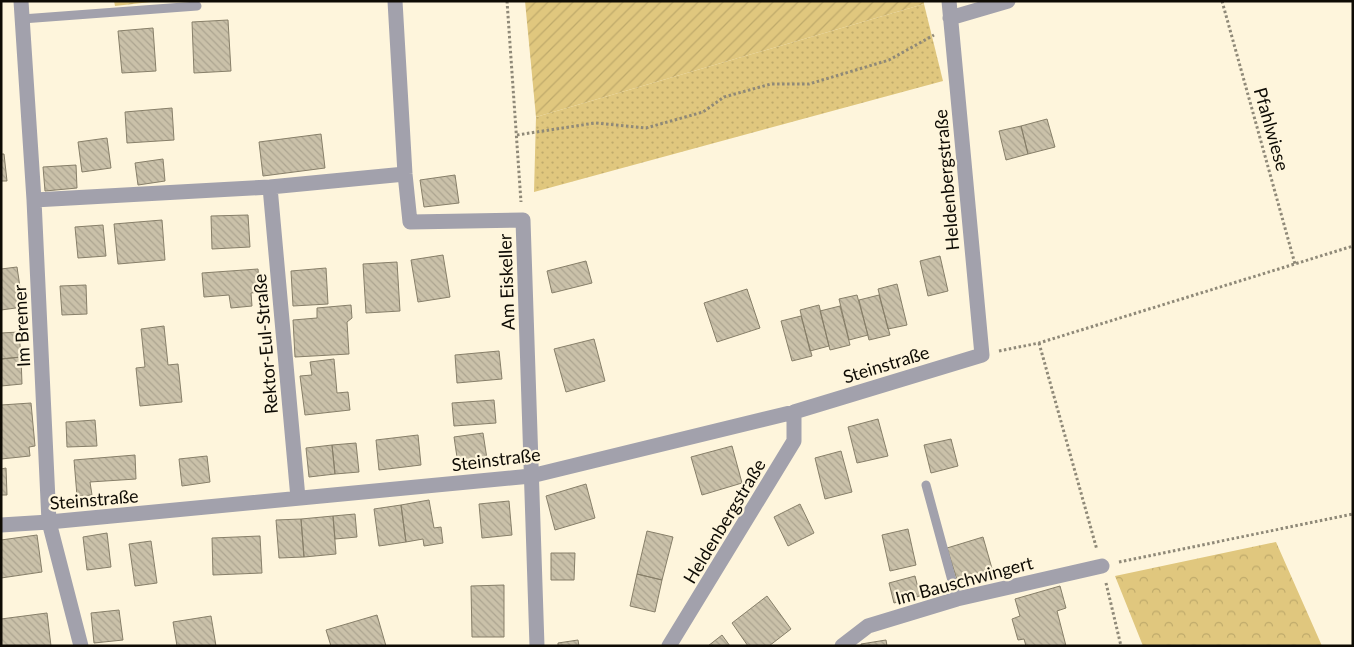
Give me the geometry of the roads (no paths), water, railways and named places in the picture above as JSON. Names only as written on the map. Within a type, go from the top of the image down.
[{"type":"street","name":"Im Bremer","points":[[21,1],[34,200],[49,522],[81,646]]},
{"type":"street","name":"Am Eiskeller","points":[[395,1],[404,174],[410,222],[523,220],[534,645]]},
{"type":"street","name":"Heldenbergstraße","points":[[949,1],[982,355]]},
{"type":"street","points":[[950,22],[1008,1]]},
{"type":"street","points":[[34,200],[270,187],[404,174]]},
{"type":"street","name":"Rektor-Eul-Straße","points":[[270,187],[298,498]]},
{"type":"street","name":"Steinstraße","points":[[1,525],[531,476],[794,412],[982,355]]},
{"type":"street","name":"Heldenbergstraße","points":[[669,646],[794,441],[794,412]]},
{"type":"street","name":"Im Bauschwingert","points":[[842,646],[868,626],[957,599],[1102,566]]},
{"type":"lane","points":[[22,19],[197,6]]},
{"type":"lane","points":[[926,485],[957,599]]}]
